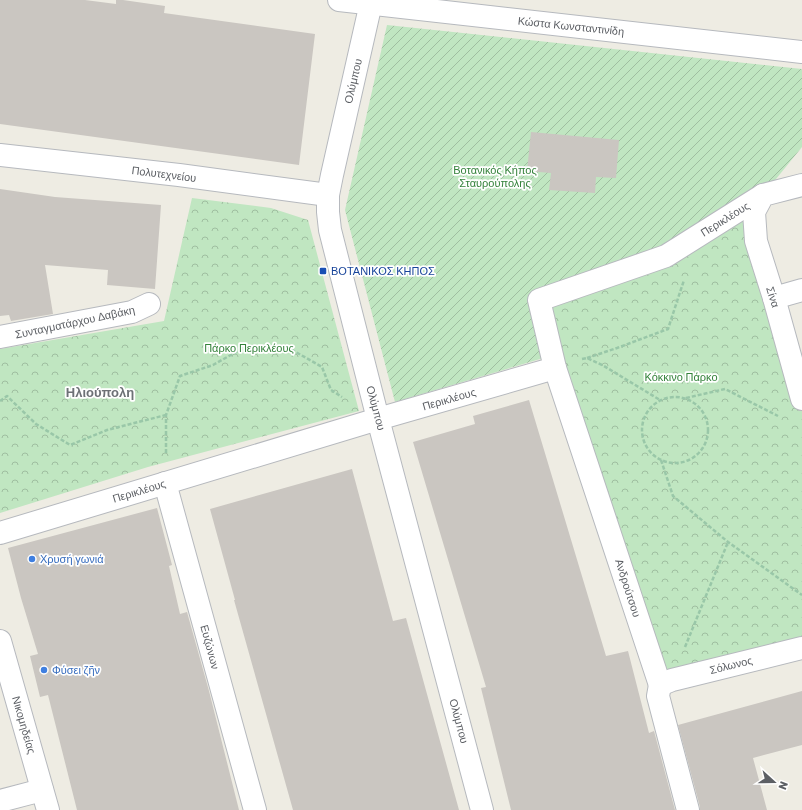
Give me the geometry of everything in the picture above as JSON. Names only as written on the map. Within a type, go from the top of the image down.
[{"type":"street","name":"Κώστα Κωνσταντινίδη","points":[[339,0],[371,2],[802,52]]},
{"type":"street","name":"Ολύμπου","points":[[371,2],[328,195],[330,230],[378,419],[482,810]]},
{"type":"street","name":"Πολυτεχνείου","points":[[0,155],[179,175],[328,195]]},
{"type":"street","name":"Περικλέους","points":[[0,533],[378,419],[556,368],[540,300],[666,256],[764,195],[802,184]]},
{"type":"street","name":"Σίνα","points":[[764,195],[754,212],[756,241],[774,298],[802,399]]},
{"type":"street","points":[[774,298],[802,290]]},
{"type":"street","name":"Συνταγματάρχου Δαβάκη","points":[[0,337],[132,312],[150,304]]},
{"type":"street","name":"Ανδρούτσου","points":[[556,368],[666,682],[658,696],[688,810]]},
{"type":"street","name":"Ευζώνων","points":[[165,483],[255,810]]},
{"type":"street","name":"Νικομηδείας","points":[[0,641],[45,800]]},
{"type":"street","name":"Σόλωνος","points":[[666,682],[802,648]]},
{"type":"street","points":[[0,801],[45,800]]},
{"type":"path","points":[[556,368],[668,329],[684,279]]},
{"type":"path","points":[[165,483],[166,415],[180,376],[213,366],[245,347],[287,347],[322,367],[331,390],[378,419]]},
{"type":"path","points":[[587,358],[604,366],[660,400]]},
{"type":"path","points":[[686,398],[725,389],[781,418]]},
{"type":"path","points":[[0,401],[7,396],[36,424],[70,445],[107,430],[166,415]]},
{"type":"path","points":[[676,396],[686,398],[694,402],[702,410],[707,420],[708,431],[706,442],[701,451],[692,458],[683,462],[671,463],[661,460],[652,454],[645,445],[642,434],[643,423],[646,414],[652,406],[660,400],[676,396]]},
{"type":"path","points":[[661,460],[673,496],[728,542],[802,595]]},
{"type":"path","points":[[666,682],[728,542]]},
{"type":"green space","name":"Βοτανικός Κήπος Σταυρούπολης","points":[[387,25],[802,69],[802,147],[763,195],[547,304],[557,354],[395,402],[345,210]]},
{"type":"green space","name":"Πάρκο Περικλέους","points":[[192,198],[271,208],[308,220],[359,411],[148,467],[0,513],[0,349],[164,321]]},
{"type":"green space","name":"Κόκκινο Πάρκο","points":[[754,212],[802,399],[802,648],[660,685],[547,304]]},
{"type":"building","points":[[0,0],[85,0],[116,4],[116,0],[123,0],[165,6],[164,13],[315,34],[299,165],[0,124]]},
{"type":"building","points":[[531,132],[619,140],[616,178],[596,177],[595,193],[549,190],[551,173],[527,171]]},
{"type":"building","points":[[0,189],[55,197],[161,205],[155,289],[107,285],[108,270],[45,265],[53,314],[11,321],[9,315],[0,316]]},
{"type":"building","points":[[529,400],[606,656],[628,651],[649,733],[654,731],[675,810],[511,810],[481,688],[486,687],[413,442],[475,424],[473,416]]},
{"type":"building","points":[[352,469],[393,621],[406,618],[459,810],[293,810],[210,509]]},
{"type":"building","points":[[157,508],[172,565],[169,566],[180,614],[187,612],[209,691],[239,810],[77,810],[48,695],[40,697],[30,656],[38,654],[8,548]]},
{"type":"building","points":[[802,691],[802,745],[753,758],[767,810],[700,810],[678,725]]},
{"type":"place","name":"ΒΟΤΑΝΙΚΟΣ ΚΗΠΟΣ","points":[[323,271]]},
{"type":"place","name":"Χρυσή γωνιά","points":[[32,559]]},
{"type":"place","name":"Φύσει ζῆν","points":[[44,670]]},
{"type":"district","name":"Ηλιούπολη","points":[[100,392]]}]
